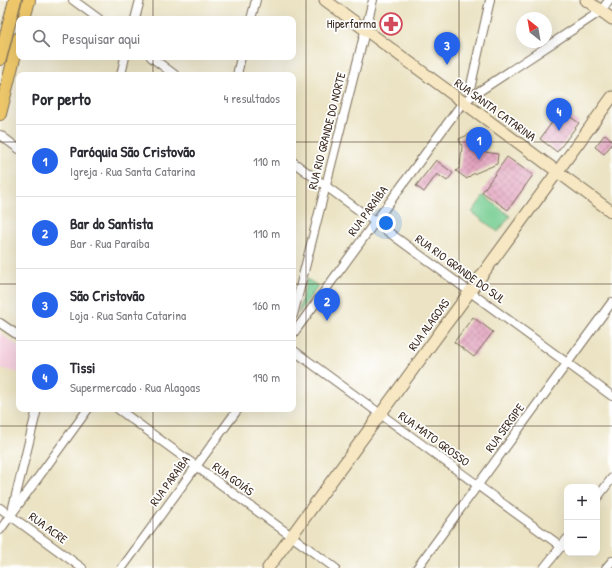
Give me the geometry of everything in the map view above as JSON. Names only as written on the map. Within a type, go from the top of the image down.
[{"type":"main road","points":[[0,59],[15,0]]},
{"type":"main road","points":[[25,16],[29,0]]},
{"type":"main road","points":[[0,114],[16,50]]},
{"type":"street","points":[[73,0],[95,16]]},
{"type":"street","points":[[136,16],[140,0]]},
{"type":"street","points":[[252,16],[256,0]]},
{"type":"street","name":"RUA SANTA CATARINA","points":[[325,0],[612,212]]},
{"type":"street","name":"RUA RIO GRANDE DO NORTE","points":[[296,303],[373,0]]},
{"type":"street","points":[[471,85],[490,0]]},
{"type":"street","points":[[586,0],[602,5],[612,19]]},
{"type":"street","points":[[463,102],[609,0]]},
{"type":"street","points":[[122,72],[125,60]]},
{"type":"street","points":[[155,60],[171,72]]},
{"type":"street","points":[[238,72],[240,60]]},
{"type":"street","name":"RUA ALAGOAS","points":[[268,568],[612,97]]},
{"type":"street","name":"RUA PARAÍBA","points":[[296,330],[463,102]]},
{"type":"street","points":[[0,135],[16,147]]},
{"type":"street","name":"RUA RIO GRANDE DO SUL","points":[[296,164],[612,396]]},
{"type":"street","name":"RUA SERGIPE","points":[[417,568],[612,302]]},
{"type":"street","points":[[0,322],[16,334]]},
{"type":"street","name":"RUA MATO GROSSO","points":[[296,352],[562,546]]},
{"type":"street","points":[[10,516],[36,412]]},
{"type":"street","points":[[0,530],[86,412]]},
{"type":"street","name":"RUA GOIÁS","points":[[122,412],[335,568]]},
{"type":"street","name":"RUA PARAÍBA","points":[[122,568],[236,412]]},
{"type":"street","points":[[600,494],[612,478]]},
{"type":"street","name":"RUA ACRE","points":[[0,508],[82,568]]},
{"type":"street","points":[[544,568],[564,543]]},
{"type":"street","points":[[606,568],[612,561]]},
{"type":"shaded area","points":[[0,333],[16,345],[16,372],[0,368]]},
{"type":"green space","points":[[484,196],[510,216],[498,232],[472,212]]},
{"type":"green space","points":[[307,279],[318,286],[298,314]]},
{"type":"building","points":[[561,110],[579,123],[557,152],[540,139]]},
{"type":"building","points":[[470,134],[478,148],[485,152],[498,154],[497,164],[471,175],[467,179],[456,171],[460,167],[462,146],[459,139]]},
{"type":"building","points":[[605,134],[612,140],[612,144],[604,154],[595,147]]},
{"type":"building","points":[[507,157],[533,175],[508,210],[482,192]]},
{"type":"building","points":[[436,160],[453,173],[447,181],[437,174],[424,192],[416,186]]},
{"type":"building","points":[[473,317],[493,332],[474,357],[454,342]]},
{"type":"place","name":"Hiperfarma","points":[[391,24]]},
{"type":"place","name":"São Cristovão","points":[[447,65]]},
{"type":"place","name":"Tissi","points":[[559,131]]},
{"type":"place","name":"Paróquia São Cristovão","points":[[479,160]]},
{"type":"place","name":"Bar do Santista","points":[[327,321]]}]
